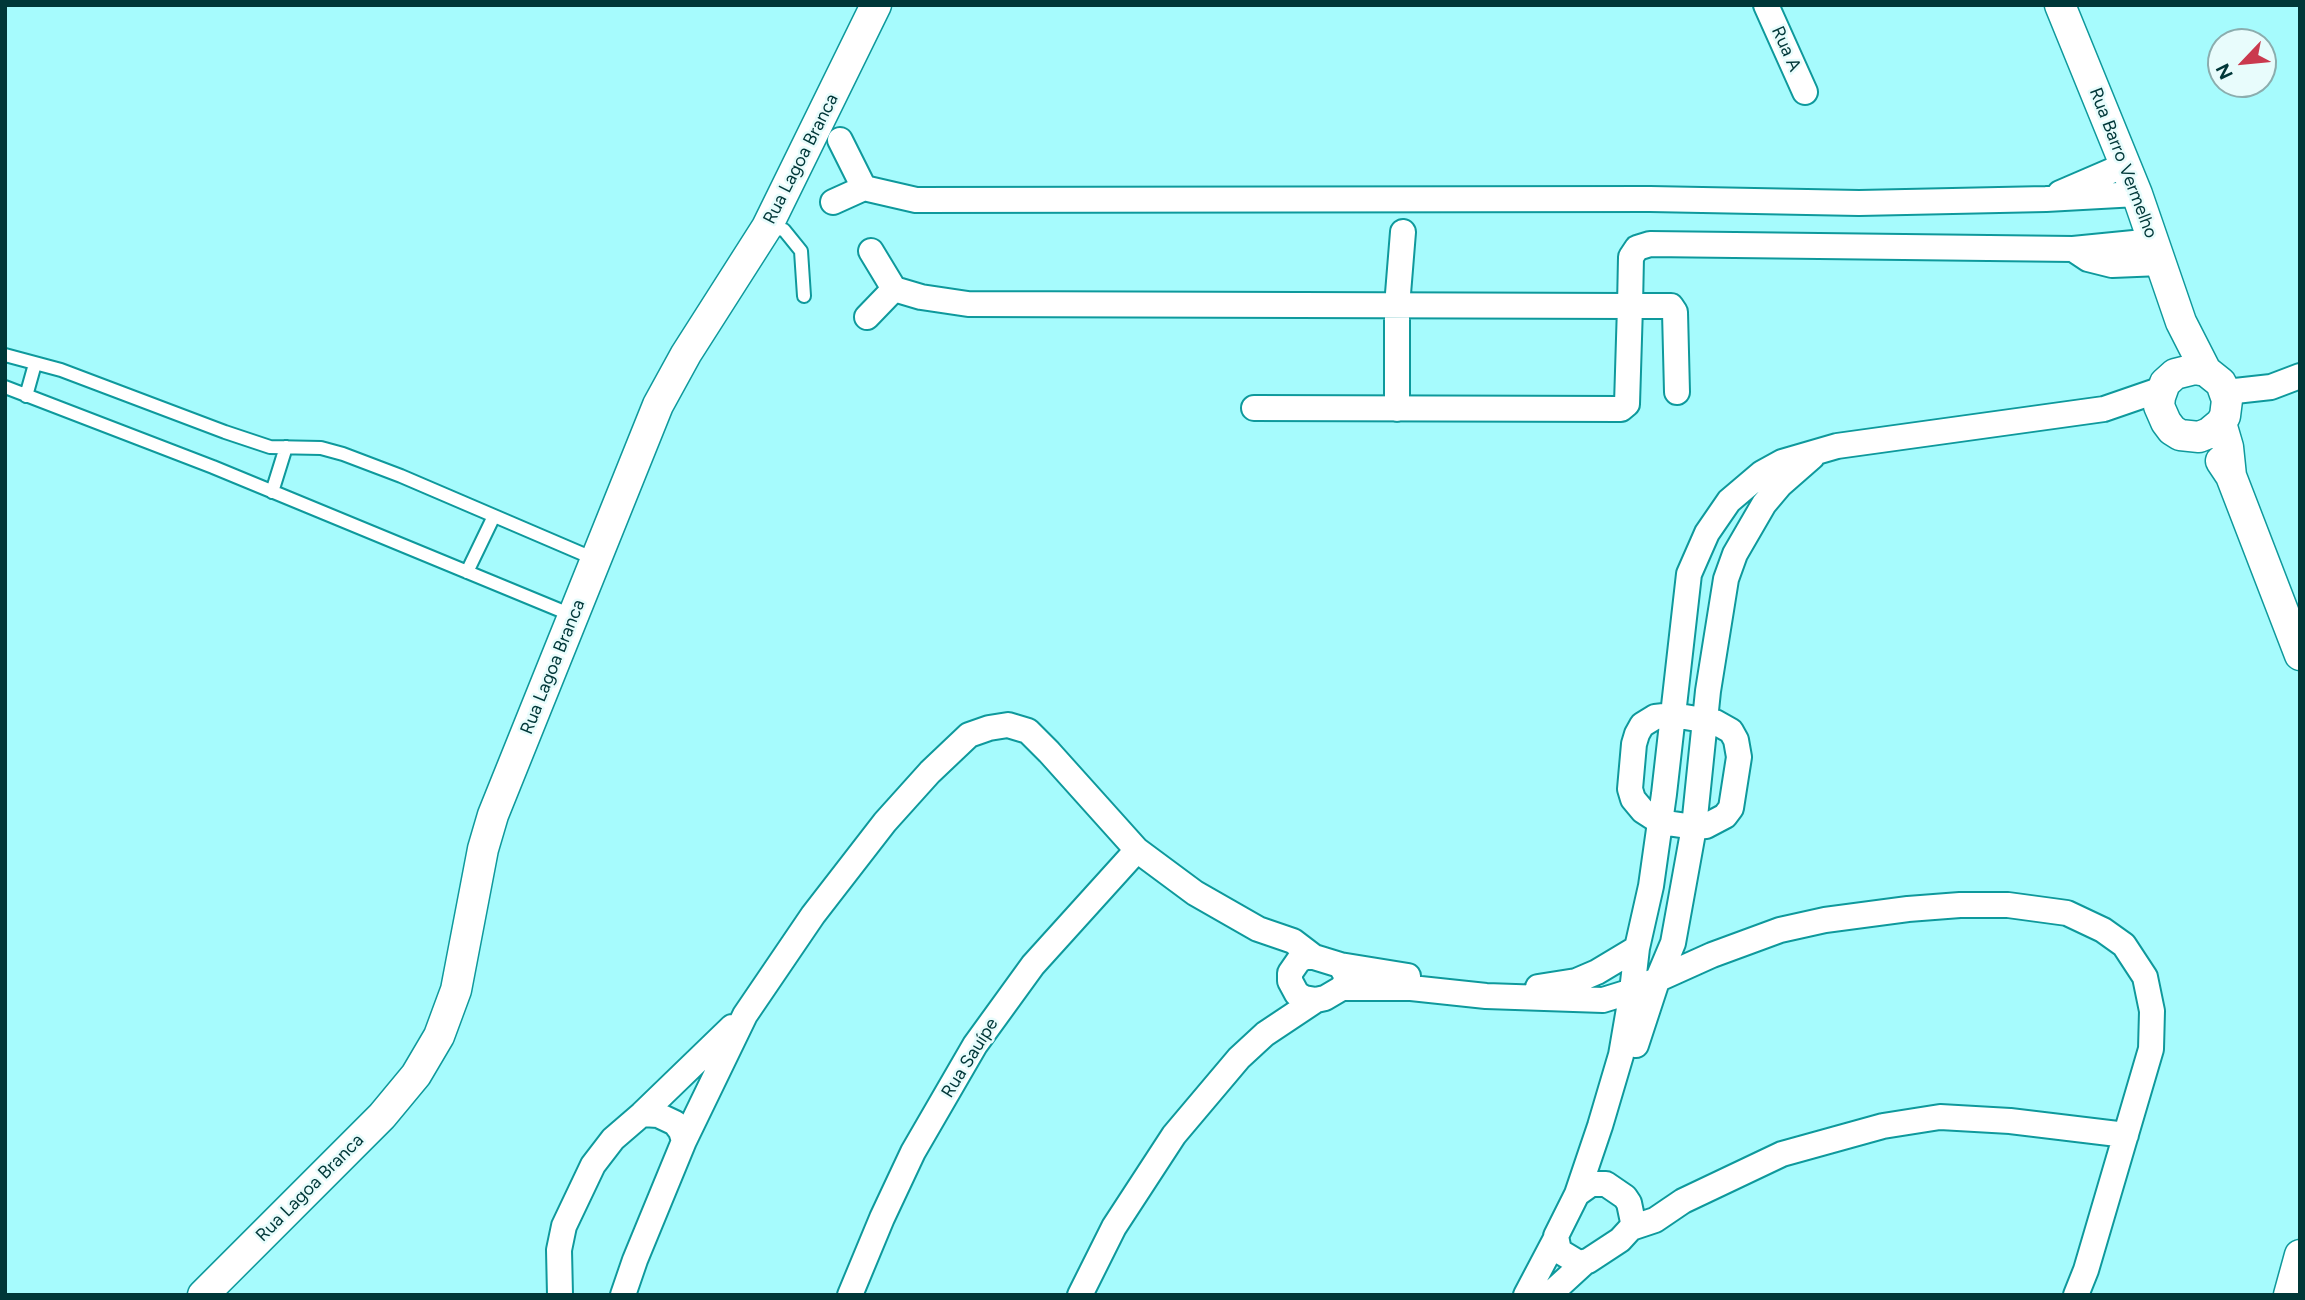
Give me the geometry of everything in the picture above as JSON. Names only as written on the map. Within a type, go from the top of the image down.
[{"type":"street","name":"Rua Lagoa Branca","points":[[203,1295],[382,1116],[416,1074],[439,1036],[456,990],[483,849],[493,815],[668,383],[768,227],[876,5]]},
{"type":"street","name":"Rua A","points":[[1766,5],[1805,92]]},
{"type":"street","name":"Rua Barro Vermelho","points":[[2060,5],[2137,194],[2181,322],[2215,408],[2231,476],[2300,655]]},
{"type":"street","points":[[840,140],[863,188]]},
{"type":"street","points":[[2046,199],[2125,165]]},
{"type":"street","points":[[833,202],[863,188],[916,200],[1650,199],[1859,203],[2137,194]]},
{"type":"street","points":[[1397,409],[1397,306],[1403,232]]},
{"type":"street","points":[[1254,408],[1621,409],[1627,404],[1631,257],[1637,248],[1650,244],[2073,248],[2157,252]]},
{"type":"street","points":[[871,251],[894,289],[921,297],[968,304],[1671,306],[1675,312],[1676,393]]},
{"type":"street","points":[[867,317],[894,289]]},
{"type":"street","points":[[2181,322],[2166,392],[2172,430],[2180,435],[2215,408],[2257,399],[2271,387],[2300,376]]},
{"type":"street","points":[[1631,1228],[1632,1213],[1618,1192],[1601,1151],[1617,1088],[1637,948],[1651,886],[1689,574],[1707,533],[1730,501],[1762,474],[1782,462],[1821,450],[1853,443],[2104,409],[2166,392],[2195,369],[2215,408]]},
{"type":"street","points":[[1526,1295],[1555,1240],[1563,1217],[1577,1194],[1673,943],[1694,827],[1726,579],[1735,554],[1765,504],[1787,479],[1821,450]]},
{"type":"street","points":[[1673,715],[1706,720],[1731,731],[1736,740],[1739,757],[1731,808],[1725,816],[1706,826],[1660,822],[1643,811],[1633,799],[1630,789],[1634,744],[1642,725],[1655,717],[1673,715]]},
{"type":"street","points":[[623,1295],[684,1141],[745,1015],[813,915],[885,822],[930,772],[969,735],[1008,725],[1028,731],[1137,850],[1195,893],[1258,929],[1293,941],[1341,976],[1411,988],[1497,997],[1590,1001],[1632,991],[1712,955],[1780,930],[1825,920],[1908,909],[2008,905],[2067,913],[2103,929],[2124,945],[2144,977],[2152,1011],[2151,1049],[2086,1270],[2076,1295]]},
{"type":"street","name":"Rua Sauípe","points":[[850,1295],[913,1152],[975,1045],[1034,965],[1137,850]]},
{"type":"street","points":[[1258,929],[1304,998],[1316,1000]]},
{"type":"street","points":[[1673,943],[1698,953],[1712,955]]},
{"type":"street","points":[[1341,976],[1512,988],[1542,987],[1576,981],[1637,948]]},
{"type":"street","points":[[1265,1034],[1291,981],[1298,960],[1314,957]]},
{"type":"street","points":[[1080,1295],[1114,1227],[1174,1135],[1239,1058],[1265,1034],[1316,1000],[1325,998],[1341,976]]},
{"type":"street","points":[[560,1295],[559,1250],[564,1226],[593,1165],[613,1139],[745,1015]]},
{"type":"street","points":[[642,1114],[658,1115],[675,1122],[684,1141]]},
{"type":"street","points":[[1549,1295],[1584,1263],[1620,1240],[1631,1228],[1655,1220],[1683,1201],[1782,1154],[1883,1126],[1940,1117],[2010,1121],[2126,1135]]},
{"type":"street","points":[[1577,1194],[1591,1184],[1599,1183],[1653,1203],[1683,1201]]},
{"type":"street","points":[[1555,1240],[1559,1251],[1566,1257],[1584,1263]]},
{"type":"street","points":[[2289,1295],[2300,1255]]},
{"type":"lane","points":[[768,227],[784,230],[801,251],[804,296]]},
{"type":"lane","points":[[5,355],[61,370],[270,447],[321,448],[343,454],[597,560]]},
{"type":"lane","points":[[26,396],[35,364]]},
{"type":"lane","points":[[5,387],[272,492],[574,616]]},
{"type":"lane","points":[[272,492],[286,447]]},
{"type":"lane","points":[[467,572],[494,516]]}]
